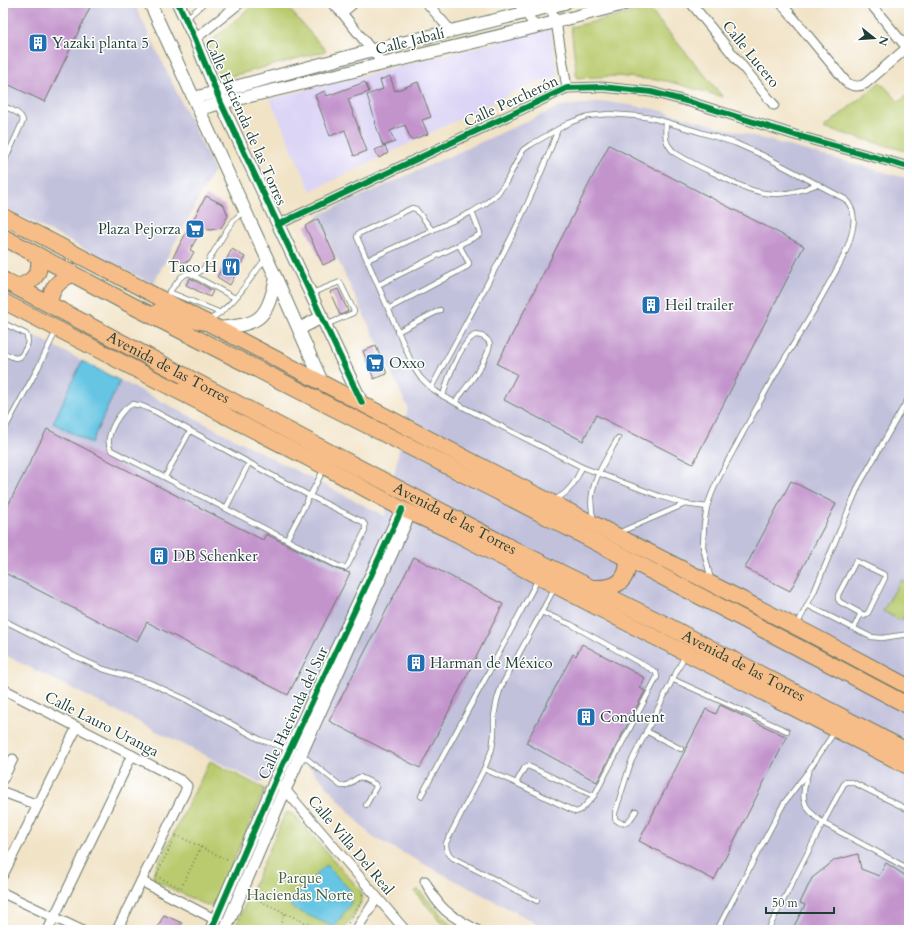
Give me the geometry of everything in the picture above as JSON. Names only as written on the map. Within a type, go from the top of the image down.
[{"type":"highway","points":[[3,237],[135,307],[547,508]]},
{"type":"highway","points":[[18,287],[30,282],[34,278],[39,268],[39,256]]},
{"type":"highway","points":[[49,303],[55,286],[63,278],[72,273]]},
{"type":"highway","name":"Avenida de las Torres","points":[[3,280],[164,363],[507,546],[590,588],[727,665],[832,712],[909,752]]},
{"type":"highway","points":[[135,307],[211,325]]},
{"type":"highway","points":[[164,363],[226,416]]},
{"type":"highway","points":[[506,479],[547,508],[628,560],[909,706]]},
{"type":"highway","points":[[453,532],[507,546]]},
{"type":"highway","points":[[590,588],[604,588],[617,584],[626,574],[628,560]]},
{"type":"highway","points":[[828,663],[909,696]]},
{"type":"highway","points":[[832,712],[862,733],[909,760]]},
{"type":"main road","points":[[3,216],[166,296],[211,325],[506,479]]},
{"type":"main road","name":"Avenida de las Torres","points":[[3,301],[406,510],[453,532],[685,654],[727,665],[836,729],[909,767]]},
{"type":"main road","points":[[547,508],[595,524],[909,687]]},
{"type":"street","points":[[150,3],[246,210],[322,382]]},
{"type":"street","name":"Calle Hacienda de las Torres","points":[[178,3],[195,39],[221,103],[277,225],[362,403]]},
{"type":"street","points":[[195,39],[240,3]]},
{"type":"street","points":[[332,3],[373,50],[383,64]]},
{"type":"street","points":[[342,13],[354,3]]},
{"type":"street","points":[[427,3],[451,31]]},
{"type":"street","points":[[518,3],[536,27]]},
{"type":"street","name":"Calle Jabalí","points":[[194,98],[373,50],[565,3]]},
{"type":"street","name":"Calle Jabalí","points":[[200,109],[628,3]]},
{"type":"street","name":"Calle Lucero","points":[[691,3],[774,105]]},
{"type":"street","points":[[781,3],[851,86],[860,86],[873,78],[908,47],[870,3]]},
{"type":"street","points":[[550,7],[556,22],[567,88]]},
{"type":"street","name":"Calle Percherón","points":[[277,225],[567,88],[602,87],[651,92],[690,102],[795,135],[909,167]]},
{"type":"street","points":[[211,325],[240,326],[251,323],[260,318],[272,298],[276,278]]},
{"type":"street","points":[[299,329],[324,321]]},
{"type":"street","name":"Calle Hacienda del Sur","points":[[225,930],[285,790],[296,752],[406,510]]},
{"type":"street","name":"Calle Lauro Uranga","points":[[3,689],[182,781],[187,786],[141,882]]},
{"type":"street","points":[[3,875],[77,727]]},
{"type":"street","name":"Calle Hacienda del Sur","points":[[214,925],[276,779],[296,752]]},
{"type":"street","points":[[48,930],[132,755]]},
{"type":"street","points":[[3,779],[13,759]]},
{"type":"street","name":"Calle Villa Del Real","points":[[276,779],[405,930]]},
{"type":"street","points":[[3,792],[38,805]]},
{"type":"street","points":[[425,881],[431,893],[445,911],[477,930]]},
{"type":"street","points":[[117,930],[141,882],[214,925]]},
{"type":"street","points":[[3,894],[81,930]]},
{"type":"street","points":[[356,930],[377,898]]},
{"type":"lane","points":[[185,19],[204,3]]},
{"type":"lane","points":[[3,106],[20,115],[23,121],[3,165]]},
{"type":"lane","points":[[366,260],[472,212],[485,204],[497,194],[523,150],[578,118],[588,116],[637,116],[666,122],[735,143],[762,155],[845,199],[852,208],[854,219],[851,236],[840,261],[808,322],[776,372],[716,484],[707,507],[704,525],[703,548],[712,584]]},
{"type":"lane","points":[[666,122],[666,140],[668,147],[675,153],[749,190],[763,194],[775,195],[793,193],[818,184]]},
{"type":"lane","points":[[431,388],[509,242],[546,161],[558,129]]},
{"type":"lane","points":[[432,230],[416,209],[412,208],[358,234],[357,237],[397,332],[414,368],[420,377],[431,388],[443,396],[582,467],[659,496],[685,504],[707,507]]},
{"type":"lane","points":[[221,313],[166,296],[181,277],[198,273],[204,268],[228,228],[235,219],[246,210]]},
{"type":"lane","points":[[378,285],[480,235],[472,212]]},
{"type":"lane","points":[[388,309],[468,266],[469,263],[459,245]]},
{"type":"lane","points":[[211,325],[235,298],[267,257]]},
{"type":"lane","points":[[189,274],[235,298]]},
{"type":"lane","points":[[310,294],[338,281],[341,282],[354,312],[324,321]]},
{"type":"lane","points":[[397,332],[440,310]]},
{"type":"lane","points":[[3,324],[26,334],[28,341],[27,346],[20,357],[15,358],[3,353]]},
{"type":"lane","points":[[3,432],[38,368],[57,329]]},
{"type":"lane","points":[[443,396],[451,371],[467,343],[475,335],[485,338],[490,344],[487,354],[472,379],[454,402]]},
{"type":"lane","points":[[796,627],[859,485],[909,397]]},
{"type":"lane","points":[[138,404],[190,430],[310,496],[363,522],[365,525],[365,531],[348,565],[345,568],[342,567],[111,450],[109,447],[109,438],[115,424],[125,409],[129,406],[138,404]]},
{"type":"lane","points":[[165,477],[190,430]]},
{"type":"lane","points":[[595,524],[591,510],[591,496],[598,473],[618,438]]},
{"type":"lane","points":[[226,508],[249,463]]},
{"type":"lane","points":[[287,539],[325,467]]},
{"type":"lane","points":[[547,508],[566,493],[572,486],[582,467]]},
{"type":"lane","points":[[614,534],[685,504]]},
{"type":"lane","points":[[856,561],[884,573],[885,576],[868,613],[864,616],[860,615],[840,602],[838,598],[838,595],[856,561]]},
{"type":"lane","points":[[421,796],[489,672],[538,577]]},
{"type":"lane","points":[[537,901],[453,858],[446,850],[446,843],[484,769],[492,749],[494,716],[501,687],[556,586]]},
{"type":"lane","points":[[807,605],[876,638],[909,634]]},
{"type":"lane","points":[[484,769],[576,812],[582,810],[594,796],[657,677],[656,672],[570,624],[541,612]]},
{"type":"lane","points":[[854,628],[860,615]]},
{"type":"lane","points":[[3,620],[76,657],[103,669],[150,683],[185,699],[261,740],[296,752],[341,786],[347,786],[360,777],[375,784],[376,787],[366,805]]},
{"type":"lane","points":[[636,811],[630,820],[625,823],[621,823],[615,819],[615,813],[626,775],[646,731],[685,654]]},
{"type":"lane","points":[[672,679],[787,731]]},
{"type":"lane","points":[[717,930],[784,803],[809,770],[836,729]]},
{"type":"lane","points":[[646,731],[681,749]]},
{"type":"lane","points":[[516,783],[525,767],[528,766],[594,796]]},
{"type":"lane","points":[[809,770],[804,788],[805,804],[811,814],[823,823],[909,869]]},
{"type":"lane","points":[[768,930],[845,782],[849,781],[909,810]]},
{"type":"path","points":[[201,847],[180,888],[156,876],[176,835],[201,847],[233,863]]},
{"type":"path","points":[[344,930],[362,901],[362,891]]},
{"type":"path","points":[[241,892],[320,930]]},
{"type":"path","points":[[279,930],[285,913]]},
{"type":"shaded area","points":[[3,3],[134,3],[214,170],[153,284],[3,207]]},
{"type":"shaded area","points":[[550,29],[558,76],[525,87],[311,191],[270,99]]},
{"type":"shaded area","points":[[608,102],[655,109],[909,179],[909,930],[549,930],[371,836],[307,764],[260,783],[3,654],[3,319],[385,516],[408,408],[317,216],[561,106]]},
{"type":"green space","points":[[255,3],[284,3],[326,51],[220,79],[207,45]]},
{"type":"green space","points":[[649,9],[723,97],[667,81],[617,76],[577,78],[571,27]]},
{"type":"green space","points":[[880,82],[899,102],[909,93],[909,152],[824,128]]},
{"type":"green space","points":[[901,580],[909,585],[909,607],[901,621],[883,611]]},
{"type":"green space","points":[[210,761],[265,789],[214,905],[207,906],[154,880],[153,874]]},
{"type":"green space","name":"Parque Haciendas Norte","points":[[288,812],[293,814],[361,891],[362,901],[344,930],[234,930],[285,814]]},
{"type":"green space","points":[[418,889],[449,923],[461,930],[448,930],[415,892]]},
{"type":"water","points":[[82,361],[120,381],[91,443],[53,423]]},
{"type":"water","points":[[326,865],[351,891],[351,903],[334,927],[292,908],[289,902]]},
{"type":"building","name":"Yazaki planta 5","points":[[3,3],[92,3],[45,102],[3,82]]},
{"type":"building","points":[[390,76],[395,91],[418,82],[431,117],[422,120],[428,134],[411,140],[405,125],[390,131],[395,142],[383,146],[367,95],[383,89],[380,80]]},
{"type":"building","points":[[365,82],[369,92],[348,99],[367,151],[354,156],[345,130],[330,136],[315,95],[325,91],[327,96]]},
{"type":"building","name":"Heil trailer","points":[[609,145],[804,246],[693,464],[596,415],[583,441],[504,400],[517,374],[497,364]]},
{"type":"building","points":[[385,146],[388,153],[379,158],[375,150]]},
{"type":"building","name":"Plaza Pejorza","points":[[206,196],[224,205],[228,216],[221,228],[210,230],[203,227],[190,250],[194,252],[189,261],[180,263],[172,259]]},
{"type":"building","points":[[318,219],[336,259],[323,265],[305,226]]},
{"type":"building","name":"Taco H","points":[[232,249],[245,257],[230,285],[217,277]]},
{"type":"building","points":[[190,278],[213,291],[210,297],[186,285]]},
{"type":"building","points":[[338,289],[348,311],[340,315],[330,292]]},
{"type":"building","name":"Oxxo","points":[[376,346],[387,374],[374,379],[363,351]]},
{"type":"building","name":"DB Schenker","points":[[47,429],[263,540],[266,534],[336,569],[350,573],[288,695],[147,622],[137,641],[3,572],[3,515]]},
{"type":"building","points":[[791,481],[836,504],[790,591],[745,568]]},
{"type":"building","name":"Harman de México","points":[[414,557],[503,604],[420,768],[329,721]]},
{"type":"building","name":"Conduent","points":[[582,644],[645,678],[640,688],[645,691],[597,782],[526,743],[573,654],[576,656]]},
{"type":"building","points":[[720,705],[787,737],[714,880],[639,841],[706,709],[716,714]]},
{"type":"building","points":[[858,854],[861,869],[879,876],[886,863],[909,878],[909,930],[792,930],[805,905],[800,903],[812,878],[835,860]]},
{"type":"building","points":[[164,915],[182,923],[178,930],[156,930]]},
{"type":"cycle path","points":[[178,3],[195,39],[221,103],[362,403]]},
{"type":"cycle path","points":[[277,225],[567,88],[602,87],[651,92],[690,102],[795,135],[909,167]]},
{"type":"cycle path","points":[[211,930],[276,779],[402,509]]},
{"type":"place","name":"Yazaki planta 5","points":[[38,43]]},
{"type":"place","name":"Plaza Pejorza","points":[[195,229]]},
{"type":"place","name":"Taco H","points":[[231,267]]},
{"type":"place","name":"Heil trailer","points":[[651,305]]},
{"type":"place","name":"Oxxo","points":[[375,363]]},
{"type":"place","name":"DB Schenker","points":[[159,556]]},
{"type":"place","name":"Harman de México","points":[[416,663]]},
{"type":"place","name":"Conduent","points":[[586,717]]}]
